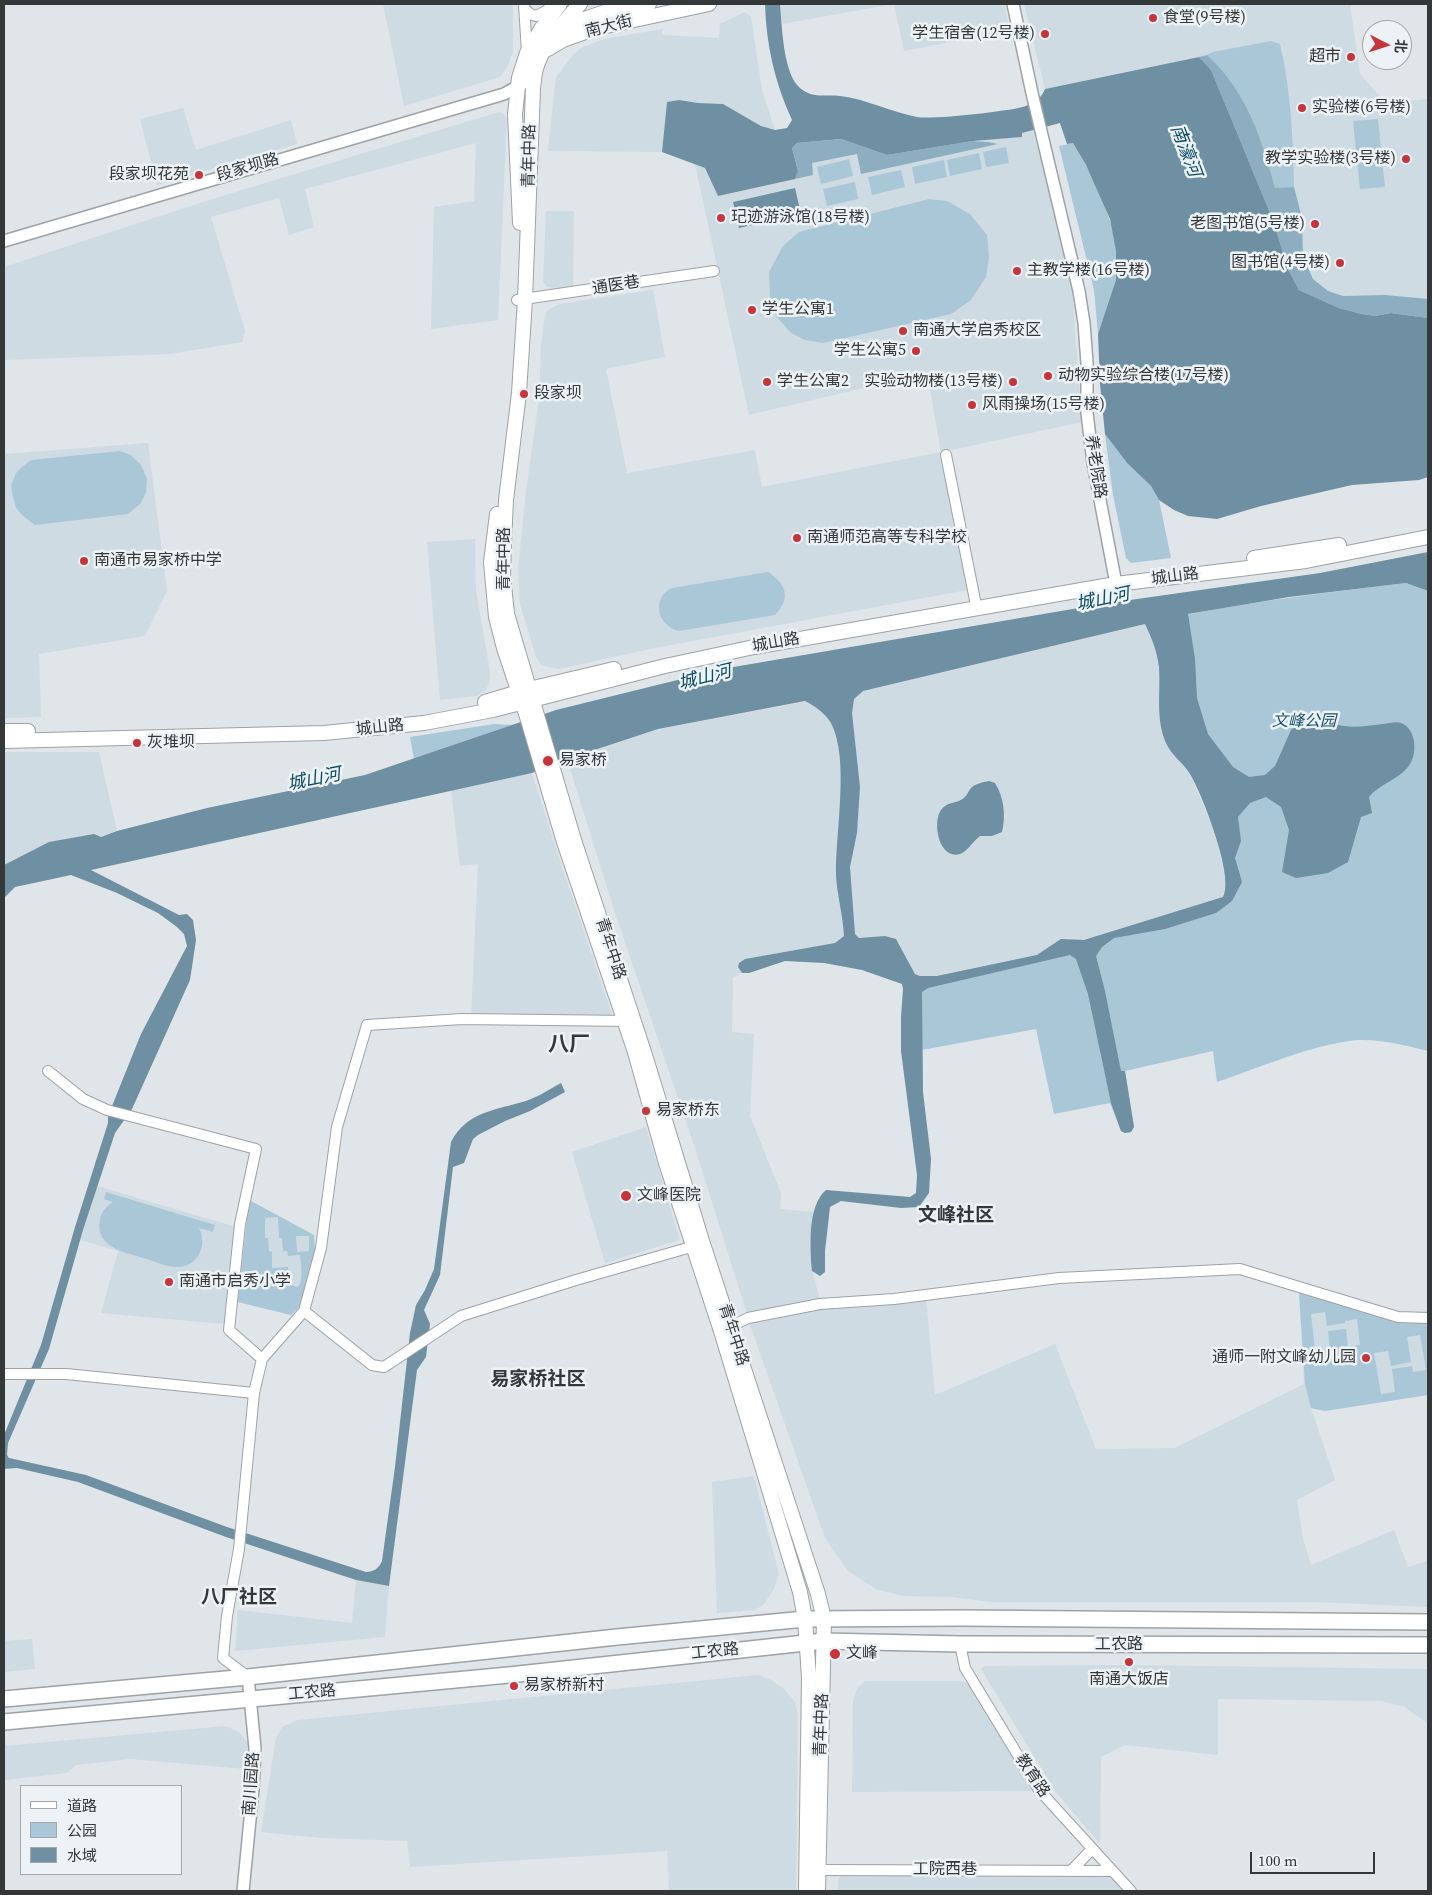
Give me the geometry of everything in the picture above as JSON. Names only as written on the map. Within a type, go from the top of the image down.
[{"type":"main road","name":"青年中路","points":[[521,300],[515,114],[520,70],[541,29],[560,4]]},
{"type":"main road","name":"青年中路","points":[[580,4],[560,27],[542,54],[536,69],[521,300],[519,393],[506,500],[503,575],[507,614],[527,702],[548,771],[564,842],[629,1021],[635,1052],[666,1163],[730,1327],[818,1594],[824,1619],[818,1891]]},
{"type":"main road","name":"南大街","points":[[527,54],[540,40],[560,27],[608,11],[648,4]]},
{"type":"main road","name":"南大街","points":[[542,54],[563,40],[597,28],[709,4]]},
{"type":"main road","name":"城山路","points":[[4,731],[136,732],[326,726],[420,715],[494,700],[527,702],[675,656],[812,628],[975,600],[1115,581],[1428,530]]},
{"type":"main road","name":"城山路","points":[[4,741],[324,733],[424,723],[493,710],[666,666],[754,647],[1115,581],[1306,561],[1428,537]]},
{"type":"main road","name":"青年中路","points":[[698,1245],[800,1592],[805,1620],[809,1677],[806,1891]]},
{"type":"main road","name":"工农路","points":[[4,1699],[248,1677],[588,1640],[805,1620],[961,1618],[1428,1622]]},
{"type":"main road","name":"工农路","points":[[4,1722],[510,1675],[824,1641],[960,1644],[1428,1645]]},
{"type":"street","points":[[524,6],[530,14],[536,16],[541,15],[553,4]]},
{"type":"street","name":"养老院路","points":[[1013,4],[1079,290],[1086,353],[1088,413],[1093,463],[1115,581]]},
{"type":"street","points":[[524,6],[527,54],[536,69]]},
{"type":"street","name":"段家坝路","points":[[4,241],[493,97],[514,90],[526,82],[536,69]]},
{"type":"street","name":"段家坝路","points":[[493,97],[505,88],[520,70]]},
{"type":"street","name":"通医巷","points":[[521,300],[714,271]]},
{"type":"street","points":[[946,456],[975,600]]},
{"type":"street","points":[[248,1677],[223,1658],[227,1616],[240,1545],[254,1392],[262,1359],[304,1311],[321,1248],[337,1126],[367,1025],[462,1019],[629,1021]]},
{"type":"street","points":[[48,1070],[84,1099],[107,1110],[256,1149],[240,1224],[229,1330],[262,1359]]},
{"type":"street","points":[[304,1311],[372,1365],[384,1366],[461,1316],[698,1245]]},
{"type":"street","points":[[730,1327],[748,1318],[820,1304],[894,1299],[1059,1278],[1238,1269],[1398,1318],[1428,1318]]},
{"type":"street","points":[[4,1374],[66,1374],[254,1392]]},
{"type":"street","name":"教育路","points":[[960,1644],[966,1668],[1039,1790],[1131,1891]]},
{"type":"street","name":"南川园路","points":[[243,1891],[255,1748],[248,1677]]},
{"type":"street","points":[[1072,1870],[1092,1849]]},
{"type":"street","name":"工院西巷","points":[[818,1870],[1112,1871]]},
{"type":"shaded area","points":[[383,4],[513,4],[513,52],[507,67],[500,77],[404,106]]},
{"type":"shaded area","points":[[780,4],[894,4],[782,24]]},
{"type":"shaded area","points":[[894,4],[1004,4],[1010,31],[904,51]]},
{"type":"shaded area","points":[[1024,4],[1350,4],[1360,74],[1386,103],[1428,99],[1428,318],[1317,299],[1199,57],[1045,89]]},
{"type":"shaded area","points":[[745,12],[751,17],[762,90],[775,130],[761,126],[723,104],[678,100],[667,102],[662,152],[548,151],[556,77],[572,56],[581,48],[604,39],[662,29],[662,35],[719,38],[720,24]]},
{"type":"shaded area","points":[[1207,55],[1232,84],[1251,116],[1275,188],[1294,187],[1302,218],[1303,257],[1313,279],[1328,291],[1343,296],[1385,295],[1428,299],[1428,318],[1391,313],[1375,316],[1362,314],[1339,308],[1299,290],[1288,269],[1273,220],[1211,70],[1199,57]]},
{"type":"shaded area","points":[[183,108],[196,150],[291,120],[297,144],[157,185],[140,119]]},
{"type":"shaded area","points":[[499,112],[507,118],[498,320],[431,329],[434,207],[474,201],[476,143],[305,189],[314,227],[289,235],[279,198],[211,217],[245,331],[242,342],[169,354],[4,360],[4,267],[206,201]]},
{"type":"shaded area","points":[[1034,130],[1072,289],[1082,422],[942,452],[967,590],[655,648],[559,669],[541,665],[536,657],[520,604],[518,569],[526,492],[539,399],[541,345],[545,316],[548,310],[559,304],[653,290],[665,357],[606,369],[627,473],[755,450],[762,487],[941,452],[927,373],[749,415],[695,164],[705,168],[718,196],[792,148],[887,155],[973,141],[1022,137],[1022,133]]},
{"type":"shaded area","points":[[841,139],[887,155],[973,141],[998,144],[861,174],[857,154],[812,163],[813,175],[795,179],[798,170],[792,148],[797,143]]},
{"type":"shaded area","points":[[546,211],[574,211],[573,286],[553,288],[547,287],[543,282]]},
{"type":"shaded area","name":"南通市易家桥中学","points":[[148,443],[167,591],[145,636],[39,654],[41,717],[4,718],[4,454]]},
{"type":"shaded area","points":[[475,539],[476,590],[490,681],[486,690],[477,696],[440,700],[427,542]]},
{"type":"shaded area","points":[[1145,624],[1155,647],[1159,668],[1161,729],[1170,750],[1190,773],[1217,838],[1226,893],[1223,897],[1084,940],[1067,938],[1037,955],[937,976],[920,976],[915,974],[896,939],[885,936],[867,938],[844,936],[835,943],[745,959],[739,962],[742,973],[733,978],[732,1032],[754,1034],[750,1116],[781,1193],[780,1209],[815,1212],[809,1241],[812,1271],[820,1300],[747,1314],[695,1148],[616,916],[567,759],[658,729],[863,691]]},
{"type":"shaded area","points":[[4,752],[99,752],[117,831],[100,837],[49,842],[4,865]]},
{"type":"shaded area","points":[[532,773],[613,1017],[471,1018],[478,864],[460,866],[451,790]]},
{"type":"shaded area","name":"文峰医院","points":[[646,1127],[680,1240],[605,1263],[572,1152]]},
{"type":"shaded area","name":"南通市启秀小学","points":[[97,1186],[236,1227],[224,1324],[101,1313],[118,1251],[80,1240]]},
{"type":"shaded area","points":[[249,1200],[314,1235],[315,1251],[291,1315],[238,1302]]},
{"type":"shaded area","points":[[1299,1293],[1407,1323],[1426,1322],[1428,1333],[1428,1395],[1325,1411],[1311,1408],[1335,1480],[1297,1500],[1303,1539],[1311,1565],[1394,1530],[1408,1567],[1428,1561],[1428,1607],[1318,1602],[992,1602],[951,1597],[902,1596],[876,1589],[848,1571],[825,1538],[749,1322],[823,1308],[926,1298],[935,1395],[1055,1344],[1096,1449],[1175,1448],[1304,1384]]},
{"type":"shaded area","points":[[754,1476],[779,1574],[774,1589],[764,1604],[755,1610],[717,1613],[712,1482]]},
{"type":"shaded area","points":[[356,1580],[389,1586],[385,1637],[235,1651],[238,1610],[352,1623]]},
{"type":"shaded area","points":[[32,1639],[35,1669],[4,1672],[4,1641]]},
{"type":"shaded area","points":[[1126,1665],[1428,1669],[1428,1724],[1405,1707],[1381,1701],[1218,1699],[1218,1755],[1125,1745],[1101,1757],[1100,1844],[1055,1791],[981,1669],[984,1666]]},
{"type":"shaded area","points":[[758,1675],[771,1680],[784,1689],[795,1702],[798,1715],[796,1891],[669,1891],[667,1851],[410,1867],[407,1841],[322,1838],[261,1832],[276,1738],[282,1727],[298,1720]]},
{"type":"shaded area","points":[[865,1681],[962,1681],[972,1686],[1033,1791],[852,1792],[853,1701],[857,1689]]},
{"type":"shaded area","points":[[226,1726],[239,1732],[248,1743],[246,1769],[130,1759],[76,1765],[67,1773],[4,1780],[4,1746]]},
{"type":"shaded area","points":[[842,1873],[1101,1875],[1114,1878],[1124,1891],[838,1891],[838,1879]]},
{"type":"green space","points":[[1271,41],[1280,44],[1284,61],[1291,115],[1294,169],[1294,187],[1275,189],[1251,116],[1232,84],[1207,55],[1213,52]]},
{"type":"green space","points":[[1378,119],[1385,187],[1360,189],[1353,121]]},
{"type":"green space","points":[[1073,143],[1099,191],[1106,208],[1115,243],[1117,261],[1115,286],[1098,334],[1094,290],[1059,146]]},
{"type":"green space","points":[[1006,147],[1009,163],[986,167],[983,152]]},
{"type":"green space","points":[[979,153],[982,169],[950,176],[947,160]]},
{"type":"green space","points":[[849,159],[853,176],[821,184],[817,167]]},
{"type":"green space","points":[[944,160],[947,177],[915,184],[912,167]]},
{"type":"green space","points":[[901,170],[905,187],[872,195],[868,177]]},
{"type":"green space","points":[[855,182],[858,199],[827,206],[823,189]]},
{"type":"green space","points":[[929,199],[947,201],[970,214],[987,235],[989,258],[986,277],[971,300],[951,314],[823,343],[805,340],[791,333],[776,316],[770,297],[769,272],[783,246],[799,232]]},
{"type":"green space","points":[[1105,434],[1127,463],[1151,486],[1159,500],[1171,558],[1131,563],[1126,558],[1113,495]]},
{"type":"green space","points":[[120,451],[131,455],[141,465],[147,479],[146,492],[141,503],[128,514],[35,525],[16,508],[11,486],[16,473],[31,460]]},
{"type":"green space","points":[[768,572],[779,582],[785,592],[783,603],[775,615],[679,631],[666,624],[659,611],[661,598],[672,588]]},
{"type":"green space","name":"文峰公园","points":[[1406,583],[1428,591],[1428,1051],[1375,1040],[1340,1042],[1304,1051],[1217,1082],[1213,1051],[1125,1071],[1134,1127],[1131,1132],[1125,1133],[1121,1131],[1110,1103],[1054,1114],[1036,1029],[922,1050],[922,991],[920,976],[937,976],[1037,955],[1061,939],[1084,940],[1223,897],[1226,887],[1225,872],[1216,836],[1191,775],[1171,752],[1162,729],[1158,661],[1154,645],[1145,624],[1210,610]]},
{"type":"green space","points":[[494,724],[512,725],[414,759],[410,737]]},
{"type":"green space","points":[[106,1192],[215,1225],[213,1232],[199,1228],[202,1235],[202,1248],[196,1259],[184,1266],[169,1266],[122,1251],[107,1243],[99,1229],[102,1214],[113,1202],[104,1199]]},
{"type":"green space","points":[[249,1200],[314,1235],[315,1251],[301,1305],[291,1315],[238,1302]],"holes":[[[278,1217],[279,1238],[282,1238],[283,1251],[287,1251],[288,1256],[300,1255],[301,1278],[298,1286],[294,1286],[289,1282],[288,1267],[272,1268],[272,1252],[269,1251],[268,1238],[265,1238],[265,1218]],[[296,1236],[309,1236],[309,1251],[297,1252]]]},
{"type":"green space","name":"通师一附文峰幼儿园","points":[[1299,1293],[1407,1323],[1426,1322],[1428,1333],[1428,1395],[1325,1411],[1311,1408],[1305,1384]],"holes":[[[1325,1312],[1327,1326],[1357,1319],[1360,1345],[1348,1347],[1346,1329],[1328,1331],[1330,1349],[1315,1351],[1311,1314]],[[1420,1335],[1426,1370],[1413,1372],[1412,1366],[1392,1369],[1395,1392],[1381,1394],[1374,1353],[1388,1351],[1391,1366],[1411,1362],[1407,1337]]]},
{"type":"water","name":"南濠河","points":[[765,4],[780,4],[786,58],[792,78],[802,90],[813,95],[840,96],[859,100],[925,118],[1018,108],[1035,101],[1045,89],[1199,57],[1211,70],[1273,220],[1288,269],[1299,290],[1339,308],[1362,314],[1375,316],[1391,313],[1428,318],[1428,477],[1419,480],[1352,485],[1261,506],[1217,519],[1188,516],[1174,510],[1159,500],[1151,486],[1127,463],[1105,434],[1098,334],[1116,280],[1116,251],[1110,219],[1086,165],[1073,143],[1067,144],[1060,123],[1022,133],[1022,137],[973,141],[887,155],[841,139],[797,143],[792,148],[798,171],[795,179],[718,196],[705,168],[662,152],[667,102],[679,100],[723,104],[761,126],[775,130],[787,128],[792,120],[772,64]]},
{"type":"water","points":[[795,188],[801,214],[739,228],[733,202]]},
{"type":"water","name":"城山河","points":[[1428,552],[1428,591],[1406,583],[1289,597],[1188,614],[1195,659],[1197,698],[1208,734],[1233,767],[1249,777],[1265,775],[1275,766],[1291,730],[1307,719],[1319,714],[1340,726],[1358,727],[1399,722],[1410,731],[1414,743],[1411,762],[1404,771],[1369,797],[1372,813],[1361,817],[1348,862],[1328,873],[1296,878],[1282,872],[1289,830],[1281,807],[1266,797],[1250,803],[1238,817],[1241,841],[1235,858],[1242,882],[1232,901],[1216,913],[1165,929],[1114,938],[1102,947],[1096,956],[1121,1071],[1125,1071],[1134,1127],[1131,1132],[1125,1133],[1121,1131],[1111,1103],[1088,994],[1076,959],[1070,955],[928,988],[922,992],[923,1092],[931,1159],[929,1193],[919,1207],[901,1208],[841,1201],[830,1207],[825,1251],[825,1272],[820,1276],[812,1271],[811,1228],[816,1206],[826,1190],[910,1197],[916,1193],[917,1175],[901,1051],[902,984],[862,970],[824,963],[785,961],[749,973],[742,973],[738,967],[739,963],[745,959],[835,943],[844,936],[836,875],[841,776],[840,756],[837,738],[831,723],[823,713],[809,703],[805,701],[658,729],[567,759],[532,773],[91,870],[179,915],[187,914],[193,920],[196,940],[190,980],[132,1109],[115,1133],[83,1230],[49,1349],[8,1443],[7,1455],[9,1458],[86,1475],[227,1527],[366,1572],[376,1569],[382,1561],[410,1333],[416,1305],[434,1269],[451,1142],[465,1124],[484,1113],[526,1101],[561,1083],[565,1092],[530,1111],[478,1135],[473,1139],[464,1163],[453,1167],[440,1275],[424,1310],[430,1324],[426,1357],[417,1370],[389,1586],[356,1580],[226,1537],[78,1482],[17,1468],[4,1469],[4,1435],[41,1345],[75,1227],[108,1123],[108,1116],[141,1034],[187,946],[184,934],[158,913],[117,893],[71,875],[15,887],[4,898],[4,865],[49,842],[94,834],[101,837],[117,831],[207,808],[365,775],[556,710],[722,669],[1102,604],[1320,573]],"holes":[[[1145,624],[1156,650],[1159,667],[1159,710],[1162,730],[1170,750],[1190,774],[1209,816],[1225,872],[1226,887],[1223,897],[1084,940],[1061,939],[1037,955],[937,976],[920,976],[915,974],[896,939],[885,936],[859,938],[855,934],[850,867],[857,833],[860,787],[852,713],[854,699],[863,691]]]},
{"type":"water","points":[[989,781],[995,783],[1002,800],[1004,820],[1002,832],[992,836],[980,836],[960,854],[953,854],[947,851],[939,839],[937,823],[941,810],[946,805],[964,798],[975,785]]},
{"type":"place","name":"食堂(9号楼)","points":[[1153,18]]},
{"type":"place","name":"学生宿舍(12号楼)","points":[[1045,34]]},
{"type":"place","name":"超市","points":[[1351,57]]},
{"type":"place","name":"实验楼(6号楼)","points":[[1302,108]]},
{"type":"place","name":"教学实验楼(3号楼)","points":[[1406,159]]},
{"type":"place","name":"段家坝花苑","points":[[199,175]]},
{"type":"place","name":"玘迹游泳馆(18号楼)","points":[[721,218]]},
{"type":"place","name":"老图书馆(5号楼)","points":[[1315,224]]},
{"type":"place","name":"图书馆(4号楼)","points":[[1340,263]]},
{"type":"place","name":"主教学楼(16号楼)","points":[[1017,271]]},
{"type":"place","name":"学生公寓1","points":[[752,310]]},
{"type":"place","name":"南通大学启秀校区","points":[[903,331]]},
{"type":"place","name":"学生公寓5","points":[[916,351]]},
{"type":"place","name":"动物实验综合楼(17号楼)","points":[[1048,376]]},
{"type":"place","name":"学生公寓2","points":[[767,382]]},
{"type":"place","name":"实验动物楼(13号楼)","points":[[1013,382]]},
{"type":"place","name":"段家坝","points":[[524,394]]},
{"type":"place","name":"风雨操场(15号楼)","points":[[972,405]]},
{"type":"place","name":"南通师范高等专科学校","points":[[797,538]]},
{"type":"place","name":"南通市易家桥中学","points":[[84,561]]},
{"type":"place","name":"灰堆坝","points":[[137,743]]},
{"type":"place","name":"易家桥","points":[[548,761]]},
{"type":"place","name":"易家桥东","points":[[646,1111]]},
{"type":"place","name":"文峰医院","points":[[626,1196]]},
{"type":"place","name":"南通市启秀小学","points":[[169,1282]]},
{"type":"place","name":"通师一附文峰幼儿园","points":[[1366,1358]]},
{"type":"place","name":"文峰","points":[[835,1654]]},
{"type":"place","name":"南通大饭店","points":[[1129,1662]]},
{"type":"place","name":"易家桥新村","points":[[514,1686]]},
{"type":"district","name":"八厂","points":[[569,1046]]},
{"type":"district","name":"文峰社区","points":[[956,1216]]},
{"type":"district","name":"易家桥社区","points":[[538,1380]]},
{"type":"district","name":"八厂社区","points":[[239,1598]]}]
